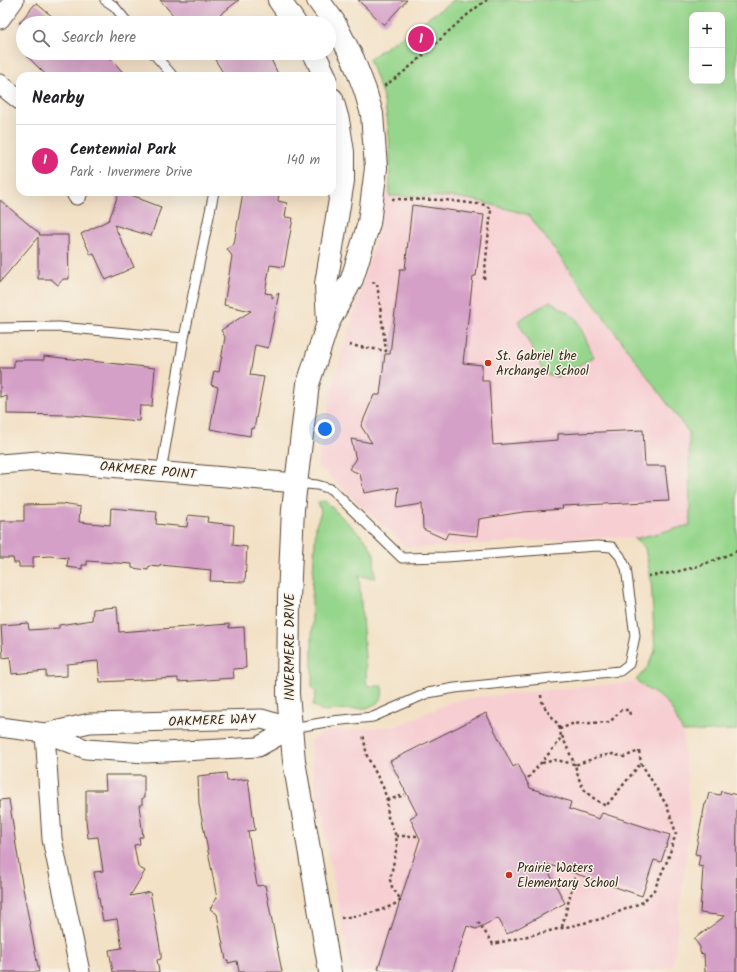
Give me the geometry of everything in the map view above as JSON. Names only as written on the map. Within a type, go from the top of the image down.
[{"type":"street","points":[[0,20],[14,0]]},
{"type":"street","points":[[279,0],[290,16]]},
{"type":"street","name":"INVERMERE DRIVE","points":[[318,0],[330,16]]},
{"type":"street","name":"INVERMERE DRIVE","points":[[330,972],[295,769],[288,694],[289,598],[296,483],[308,384],[328,323],[352,279],[369,222],[376,168],[372,114],[365,90],[347,46],[336,26]]},
{"type":"street","points":[[317,60],[323,72]]},
{"type":"street","points":[[0,84],[16,97]]},
{"type":"street","name":"INVERMERE DRIVE","points":[[328,323],[326,284],[343,181],[343,152],[336,113]]},
{"type":"street","name":"OAKMERE POINT","points":[[0,464],[38,461],[296,483]]},
{"type":"street","name":"OAKMERE WAY","points":[[45,733],[90,723],[262,719],[292,728]]},
{"type":"street","name":"OAKMERE WAY","points":[[0,727],[45,733],[86,749],[146,753],[258,747],[292,728]]},
{"type":"street","points":[[45,733],[52,839],[80,972]]},
{"type":"lane","points":[[105,0],[114,6],[122,16]]},
{"type":"lane","points":[[160,60],[170,72]]},
{"type":"lane","points":[[161,472],[184,338],[213,196]]},
{"type":"lane","points":[[0,328],[59,327],[184,338]]},
{"type":"lane","points":[[292,728],[332,721],[373,717],[428,693],[511,681],[620,671],[629,664],[635,636],[626,568],[620,556],[612,547],[597,546],[446,558],[402,558],[331,489],[317,485],[296,483]]},
{"type":"path","points":[[383,86],[400,74],[472,10],[487,0]]},
{"type":"path","points":[[386,199],[445,200],[486,205],[491,210],[484,279]]},
{"type":"path","points":[[349,345],[386,351],[377,284],[367,281]]},
{"type":"path","points":[[648,576],[676,573],[711,562],[737,551]]},
{"type":"path","points":[[540,694],[541,702],[546,712],[556,720],[575,765],[580,784],[584,792],[606,806],[641,763]]},
{"type":"path","points":[[560,729],[572,724],[610,722],[621,710],[629,710],[630,715]]},
{"type":"path","points":[[528,778],[557,744],[561,737],[560,729]]},
{"type":"path","points":[[341,918],[364,914],[396,904],[401,900],[392,887],[390,880],[397,846],[396,836],[388,817],[387,800],[383,787],[367,756],[363,734]]},
{"type":"path","points":[[478,922],[493,944],[602,919],[643,902],[654,890],[661,876],[676,833],[667,806],[641,763],[639,751],[624,757],[613,754],[601,756],[575,765],[556,760],[541,763]]},
{"type":"path","points":[[387,800],[406,795]]},
{"type":"path","points":[[396,836],[417,836]]},
{"type":"path","points":[[562,927],[575,876]]},
{"type":"shaded area","name":"St. Gabriel the Archangel School","points":[[383,195],[454,197],[478,201],[529,215],[689,433],[690,525],[634,539],[613,537],[584,538],[416,548],[405,546],[322,469],[317,467],[332,388],[379,227]]},
{"type":"shaded area","name":"Prairie Waters Elementary School","points":[[633,682],[651,691],[667,703],[683,732],[690,824],[673,966],[642,972],[351,972],[314,777],[310,741],[325,731],[397,726],[451,702],[475,697]]},
{"type":"green space","points":[[454,0],[737,0],[737,730],[683,732],[669,705],[636,680],[647,668],[655,651],[651,580],[645,548],[634,539],[690,525],[689,433],[529,215],[478,201],[454,197],[389,196],[389,132],[382,94],[369,59]]},
{"type":"green space","points":[[550,301],[576,318],[594,357],[557,377],[544,373],[518,321]]},
{"type":"green space","points":[[325,501],[366,540],[374,554],[375,578],[359,576],[367,686],[383,686],[382,697],[376,704],[367,708],[322,711],[313,705],[316,692],[312,688],[312,589],[316,525],[321,512],[318,502]]},
{"type":"building","points":[[160,0],[239,0],[220,15],[221,16],[174,16]]},
{"type":"building","points":[[358,0],[407,0],[384,25]]},
{"type":"building","points":[[35,4],[37,4],[52,16],[25,16]]},
{"type":"building","points":[[31,60],[112,60],[123,72],[43,72]]},
{"type":"building","points":[[215,60],[271,60],[277,72],[223,72]]},
{"type":"building","points":[[118,196],[133,196],[161,207],[151,236],[114,225],[134,267],[106,280],[94,254],[91,255],[81,234],[109,220]]},
{"type":"building","points":[[242,196],[279,196],[278,201],[287,203],[285,217],[293,218],[284,267],[270,265],[265,293],[272,294],[272,298],[279,293],[268,348],[255,345],[250,375],[264,377],[254,429],[251,428],[250,436],[210,429],[218,387],[211,385],[214,371],[219,372],[225,337],[221,330],[251,311],[224,305],[232,256],[227,249],[234,244]]},
{"type":"building","points":[[0,200],[40,234],[39,235],[68,235],[69,279],[63,279],[58,285],[51,279],[38,279],[38,237],[0,282]]},
{"type":"building","points":[[412,205],[484,215],[476,276],[473,276],[463,363],[482,365],[482,381],[489,381],[493,445],[558,440],[558,434],[643,430],[645,466],[665,466],[669,501],[562,506],[563,509],[523,512],[479,519],[477,536],[448,533],[445,539],[423,529],[422,504],[397,508],[399,487],[364,493],[360,474],[349,469],[356,460],[351,439],[372,443],[361,426],[374,395],[380,395],[385,354],[390,354],[400,269],[405,269]]},
{"type":"building","points":[[44,356],[155,368],[152,406],[140,406],[139,421],[71,415],[7,414],[7,396],[0,397],[0,368],[14,368],[14,360],[44,360]]},
{"type":"building","points":[[61,504],[80,507],[79,522],[110,525],[111,508],[157,512],[156,524],[187,527],[188,515],[208,517],[207,522],[234,525],[233,545],[247,547],[245,582],[210,581],[211,570],[160,565],[160,567],[149,566],[148,570],[132,568],[132,564],[87,561],[87,565],[82,565],[82,569],[67,567],[68,558],[50,556],[33,557],[33,567],[19,567],[19,563],[14,563],[13,558],[0,558],[0,521],[24,521],[24,505]]},
{"type":"building","points":[[117,607],[119,632],[229,624],[229,628],[244,627],[246,668],[233,669],[234,678],[178,682],[178,678],[100,682],[98,661],[67,664],[67,676],[46,677],[46,671],[12,674],[10,657],[3,658],[1,625],[28,623],[29,630],[59,628],[59,625],[92,620],[93,609]]},
{"type":"building","points":[[486,713],[513,767],[518,764],[530,788],[571,802],[569,809],[599,819],[602,813],[670,835],[661,862],[654,860],[642,896],[544,863],[565,903],[507,934],[498,918],[476,929],[467,926],[452,972],[388,972],[378,969],[420,839],[410,818],[417,814],[390,761]]},
{"type":"building","points":[[226,773],[227,781],[248,779],[255,830],[248,831],[257,886],[265,885],[282,972],[239,972],[237,961],[228,963],[228,960],[226,960],[217,914],[210,909],[217,898],[199,804],[198,776]]},
{"type":"building","points":[[105,775],[144,775],[144,798],[142,798],[142,805],[139,805],[143,837],[139,837],[140,844],[134,845],[138,867],[145,871],[130,896],[150,892],[161,953],[161,959],[157,960],[159,972],[113,972],[109,950],[122,948],[117,919],[103,921],[94,872],[103,871],[98,837],[88,838],[86,820],[86,790],[106,790]]},
{"type":"building","points":[[721,791],[737,795],[736,972],[705,972],[704,954],[700,953],[700,947],[694,939],[725,916],[700,913],[703,867],[698,866],[700,855],[695,854],[705,804],[709,793],[720,795]]},
{"type":"building","points":[[9,799],[21,878],[39,972],[0,972],[0,800]]},
{"type":"place","name":"Centennial Park","points":[[421,39]]},
{"type":"place","name":"St. Gabriel the Archangel School","points":[[488,363]]},
{"type":"place","name":"Prairie Waters Elementary School","points":[[509,875]]}]
